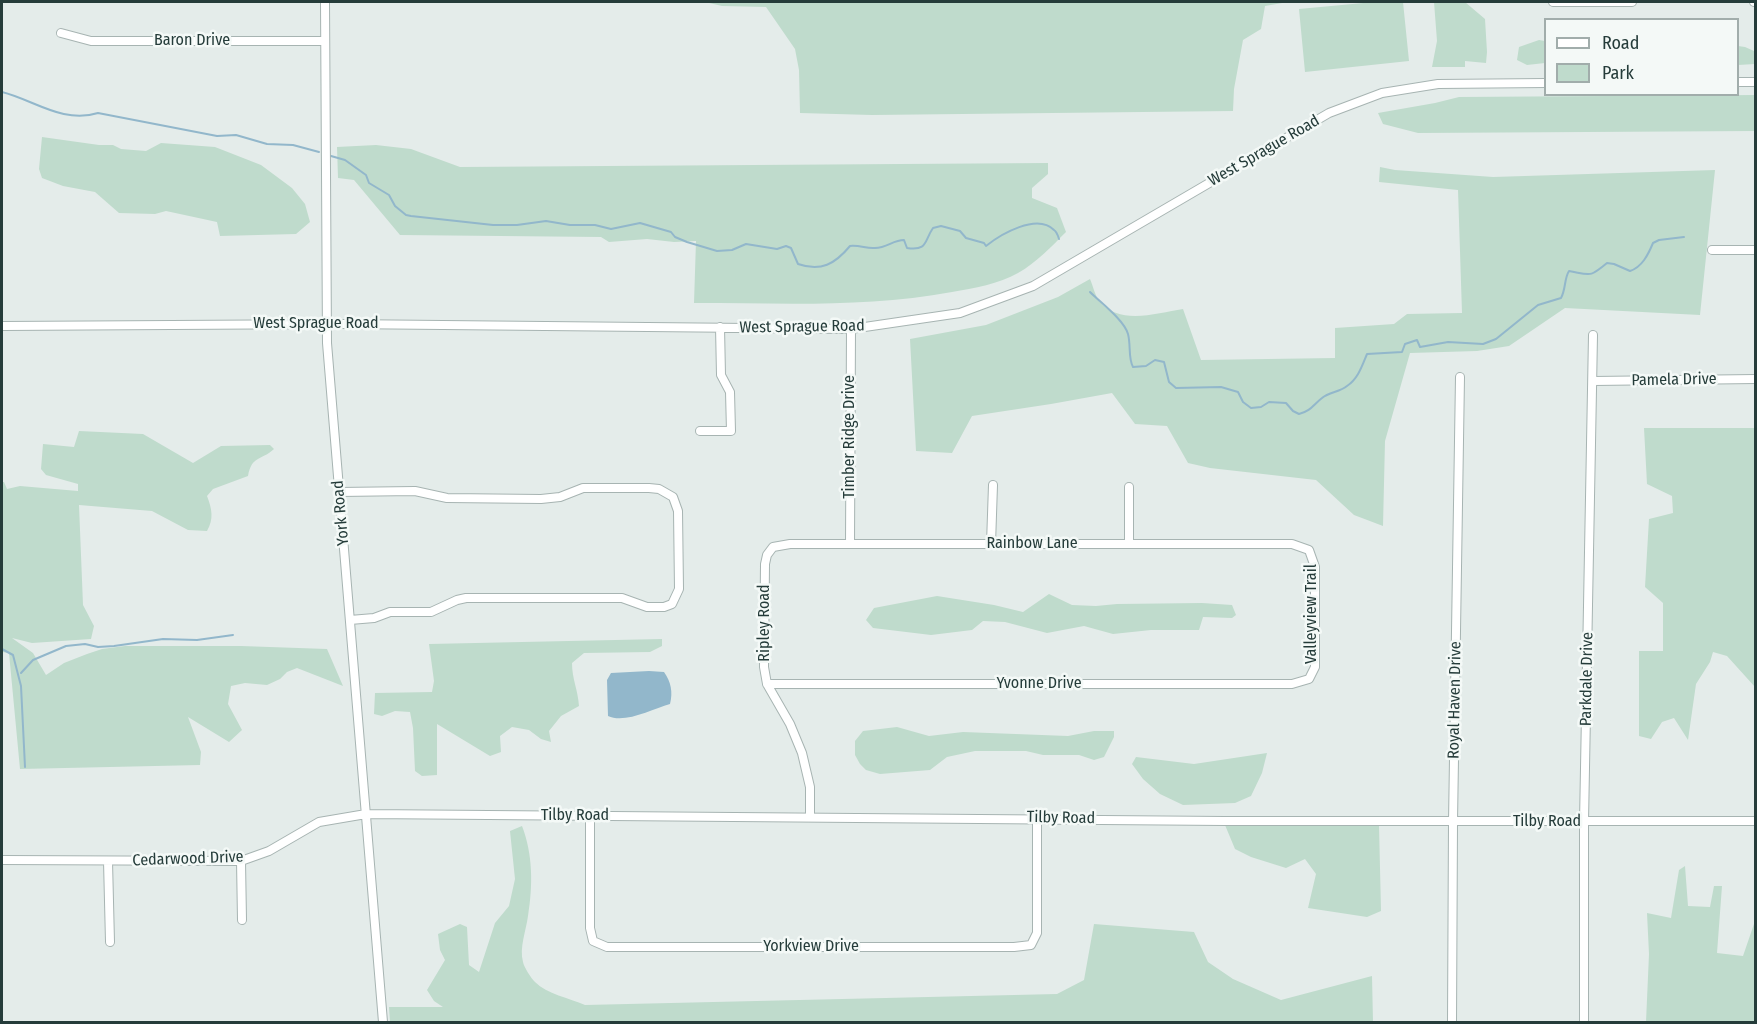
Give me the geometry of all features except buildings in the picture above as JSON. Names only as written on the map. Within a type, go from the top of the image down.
[{"type":"street","name":"York Road","points":[[325,2],[327,343],[383,1023]]},
{"type":"street","points":[[1553,2],[1632,2]]},
{"type":"street","name":"Baron Drive","points":[[61,33],[91,41],[325,41]]},
{"type":"street","points":[[1739,82],[1755,82]]},
{"type":"street","name":"West Sprague Road","points":[[2,326],[327,324],[850,329],[960,314],[1033,286],[1329,113],[1382,93],[1438,84],[1544,83]]},
{"type":"street","points":[[1712,250],[1755,250]]},
{"type":"street","points":[[700,431],[731,431],[730,392],[721,375],[720,327]]},
{"type":"street","name":"Timber Ridge Drive","points":[[850,329],[850,544]]},
{"type":"street","name":"Parkdale Drive","points":[[1584,1023],[1584,822],[1593,335]]},
{"type":"street","name":"Royal Haven Drive","points":[[1452,1023],[1452,822],[1460,377]]},
{"type":"street","name":"Pamela Drive","points":[[1593,381],[1755,379]]},
{"type":"street","points":[[991,544],[993,485]]},
{"type":"street","points":[[1129,487],[1129,544]]},
{"type":"street","points":[[339,492],[415,491],[447,498],[541,499],[560,497],[583,488],[650,488],[659,489],[674,497],[678,510],[680,589],[672,604],[664,607],[647,607],[622,598],[466,598],[431,612],[390,612],[374,618],[350,620]]},
{"type":"street","name":"Rainbow Lane","points":[[765,564],[766,555],[773,547],[790,544],[1292,544],[1309,550]]},
{"type":"street","name":"Valleyview Trail","points":[[1309,550],[1315,567],[1315,667],[1309,679]]},
{"type":"street","name":"Ripley Road","points":[[765,564],[764,667],[767,684],[790,724],[802,753],[810,787],[810,817]]},
{"type":"street","name":"Yvonne Drive","points":[[767,684],[1292,684],[1309,679]]},
{"type":"street","name":"Tilby Road","points":[[366,814],[1452,822],[1755,821]]},
{"type":"street","name":"Cedarwood Drive","points":[[2,860],[241,861],[269,851],[319,822],[366,814]]},
{"type":"street","name":"Yorkview Drive","points":[[590,817],[590,928],[593,941],[607,947],[1014,947],[1031,945],[1037,933],[1037,818]]},
{"type":"street","points":[[108,861],[110,942]]},
{"type":"street","points":[[241,861],[242,920]]},
{"type":"green space","points":[[705,2],[1288,2],[1265,6],[1261,29],[1243,40],[1234,89],[1233,111],[872,115],[800,113],[799,70],[795,49],[766,7],[722,6]]},
{"type":"green space","points":[[1374,2],[1403,2],[1409,61],[1305,72],[1299,9]]},
{"type":"green space","points":[[1434,2],[1465,2],[1485,19],[1486,63],[1465,61],[1465,67],[1432,67],[1437,41]]},
{"type":"green space","points":[[1539,40],[1544,41],[1544,63],[1527,65],[1517,60],[1519,47]]},
{"type":"green space","points":[[1739,46],[1754,51],[1755,64],[1739,65]]},
{"type":"green space","points":[[1755,95],[1755,131],[1418,133],[1383,124],[1378,113],[1459,97]]},
{"type":"green space","points":[[42,137],[146,151],[161,143],[215,147],[261,165],[292,188],[305,204],[310,222],[296,234],[220,236],[217,222],[166,211],[155,214],[119,213],[95,192],[63,186],[42,178],[39,169]]},
{"type":"green space","points":[[376,145],[411,149],[460,167],[1048,163],[1048,174],[1032,188],[1032,198],[1057,208],[1066,232],[1025,269],[995,283],[969,289],[920,297],[856,303],[694,303],[696,241],[674,242],[647,239],[609,242],[601,237],[400,235],[354,180],[338,178],[337,147]]},
{"type":"green space","points":[[1380,167],[1493,177],[1715,170],[1700,315],[1565,308],[1509,346],[1477,351],[1410,353],[1385,441],[1383,526],[1354,515],[1316,480],[1210,468],[1188,463],[1167,426],[1135,424],[1112,393],[972,416],[952,453],[916,451],[910,339],[986,325],[1058,297],[1090,279],[1099,301],[1117,313],[1139,316],[1183,309],[1201,360],[1335,358],[1335,328],[1394,324],[1407,314],[1462,313],[1458,190],[1379,182]]},
{"type":"green space","points":[[1644,428],[1755,428],[1755,687],[1727,656],[1713,652],[1710,662],[1696,684],[1688,740],[1674,718],[1662,722],[1651,739],[1639,736],[1639,651],[1663,651],[1663,603],[1645,587],[1649,519],[1673,513],[1672,496],[1647,484]]},
{"type":"green space","points":[[79,431],[143,434],[193,463],[221,446],[270,445],[274,449],[255,461],[248,476],[213,489],[207,496],[212,514],[207,531],[188,530],[152,511],[79,505],[83,605],[94,626],[91,639],[32,643],[12,638],[33,653],[46,675],[64,663],[87,654],[102,649],[125,646],[327,649],[343,686],[297,668],[267,685],[245,683],[231,686],[228,704],[242,730],[229,742],[188,717],[201,752],[200,765],[20,769],[9,653],[2,652],[2,482],[7,489],[20,486],[78,491],[78,484],[46,475],[41,469],[43,444],[74,447]]},
{"type":"green space","points":[[1049,594],[1072,605],[1202,603],[1232,605],[1236,615],[1232,618],[1203,617],[1199,630],[1151,630],[1113,634],[1084,626],[1047,633],[1005,622],[983,621],[972,630],[931,635],[873,628],[866,620],[874,608],[937,596],[1023,612]]},
{"type":"green space","points":[[662,639],[662,646],[650,652],[584,653],[572,663],[579,706],[561,716],[549,731],[551,742],[541,739],[529,730],[512,727],[500,736],[501,752],[490,756],[437,724],[437,775],[422,776],[415,771],[410,712],[395,711],[382,716],[374,714],[375,693],[432,692],[434,681],[429,644]]},
{"type":"green space","points":[[897,727],[929,736],[963,732],[1068,736],[1094,731],[1114,731],[1114,737],[1104,757],[1094,760],[1079,755],[1043,755],[1026,751],[975,751],[947,757],[930,770],[880,774],[866,770],[855,755],[855,741],[863,731]]},
{"type":"green space","points":[[1267,753],[1262,773],[1251,796],[1235,803],[1183,805],[1160,794],[1143,779],[1132,764],[1136,757],[1194,764]]},
{"type":"green space","points":[[1225,825],[1379,825],[1381,911],[1367,917],[1308,908],[1316,874],[1305,859],[1286,868],[1251,857],[1235,849]]},
{"type":"green space","points":[[522,826],[530,859],[531,882],[530,905],[522,945],[524,964],[540,986],[585,1005],[1057,994],[1084,980],[1094,924],[1194,932],[1208,962],[1233,979],[1281,1000],[1372,976],[1373,1022],[390,1022],[389,1007],[443,1007],[434,1001],[427,990],[445,960],[440,950],[438,934],[460,924],[467,927],[469,965],[479,972],[495,923],[509,906],[515,879],[510,831]]},
{"type":"green space","points":[[1685,866],[1688,906],[1710,907],[1714,886],[1722,886],[1717,953],[1743,956],[1755,921],[1755,1022],[1646,1022],[1649,954],[1647,913],[1671,918],[1679,870]]},
{"type":"water","points":[[664,672],[670,683],[670,704],[630,717],[608,716],[607,680],[611,673]]},
{"type":"waterway","points":[[2,92],[61,113],[85,116],[98,113],[217,136],[236,135],[267,144],[293,145],[319,152]]},
{"type":"waterway","points":[[331,156],[345,160],[366,175],[369,183],[389,195],[395,206],[406,215],[493,225],[517,225],[546,221],[570,225],[595,225],[611,229],[640,223],[671,232],[675,237],[687,242],[717,251],[732,250],[746,244],[777,249],[786,246],[791,248],[798,264],[814,267],[833,262],[850,246],[879,248],[904,240],[907,248],[919,248],[924,244],[933,228],[941,226],[960,231],[966,238],[984,243],[986,246],[1010,231],[1029,224],[1047,225],[1055,231],[1059,239]]},
{"type":"waterway","points":[[1090,292],[1117,317],[1126,329],[1133,367],[1146,366],[1155,360],[1164,362],[1169,382],[1176,388],[1221,387],[1238,392],[1243,402],[1251,408],[1261,407],[1269,402],[1286,403],[1299,414],[1325,396],[1351,383],[1367,354],[1402,352],[1405,344],[1417,340],[1420,347],[1448,342],[1483,344],[1496,339],[1538,305],[1561,298],[1569,271],[1590,274],[1607,263],[1630,271],[1641,264],[1653,243],[1659,240],[1684,237]]},
{"type":"waterway","points":[[21,673],[33,660],[66,646],[85,644],[98,647],[114,646],[163,639],[197,640],[233,635]]},
{"type":"waterway","points":[[2,649],[13,655],[21,686],[25,767]]}]
